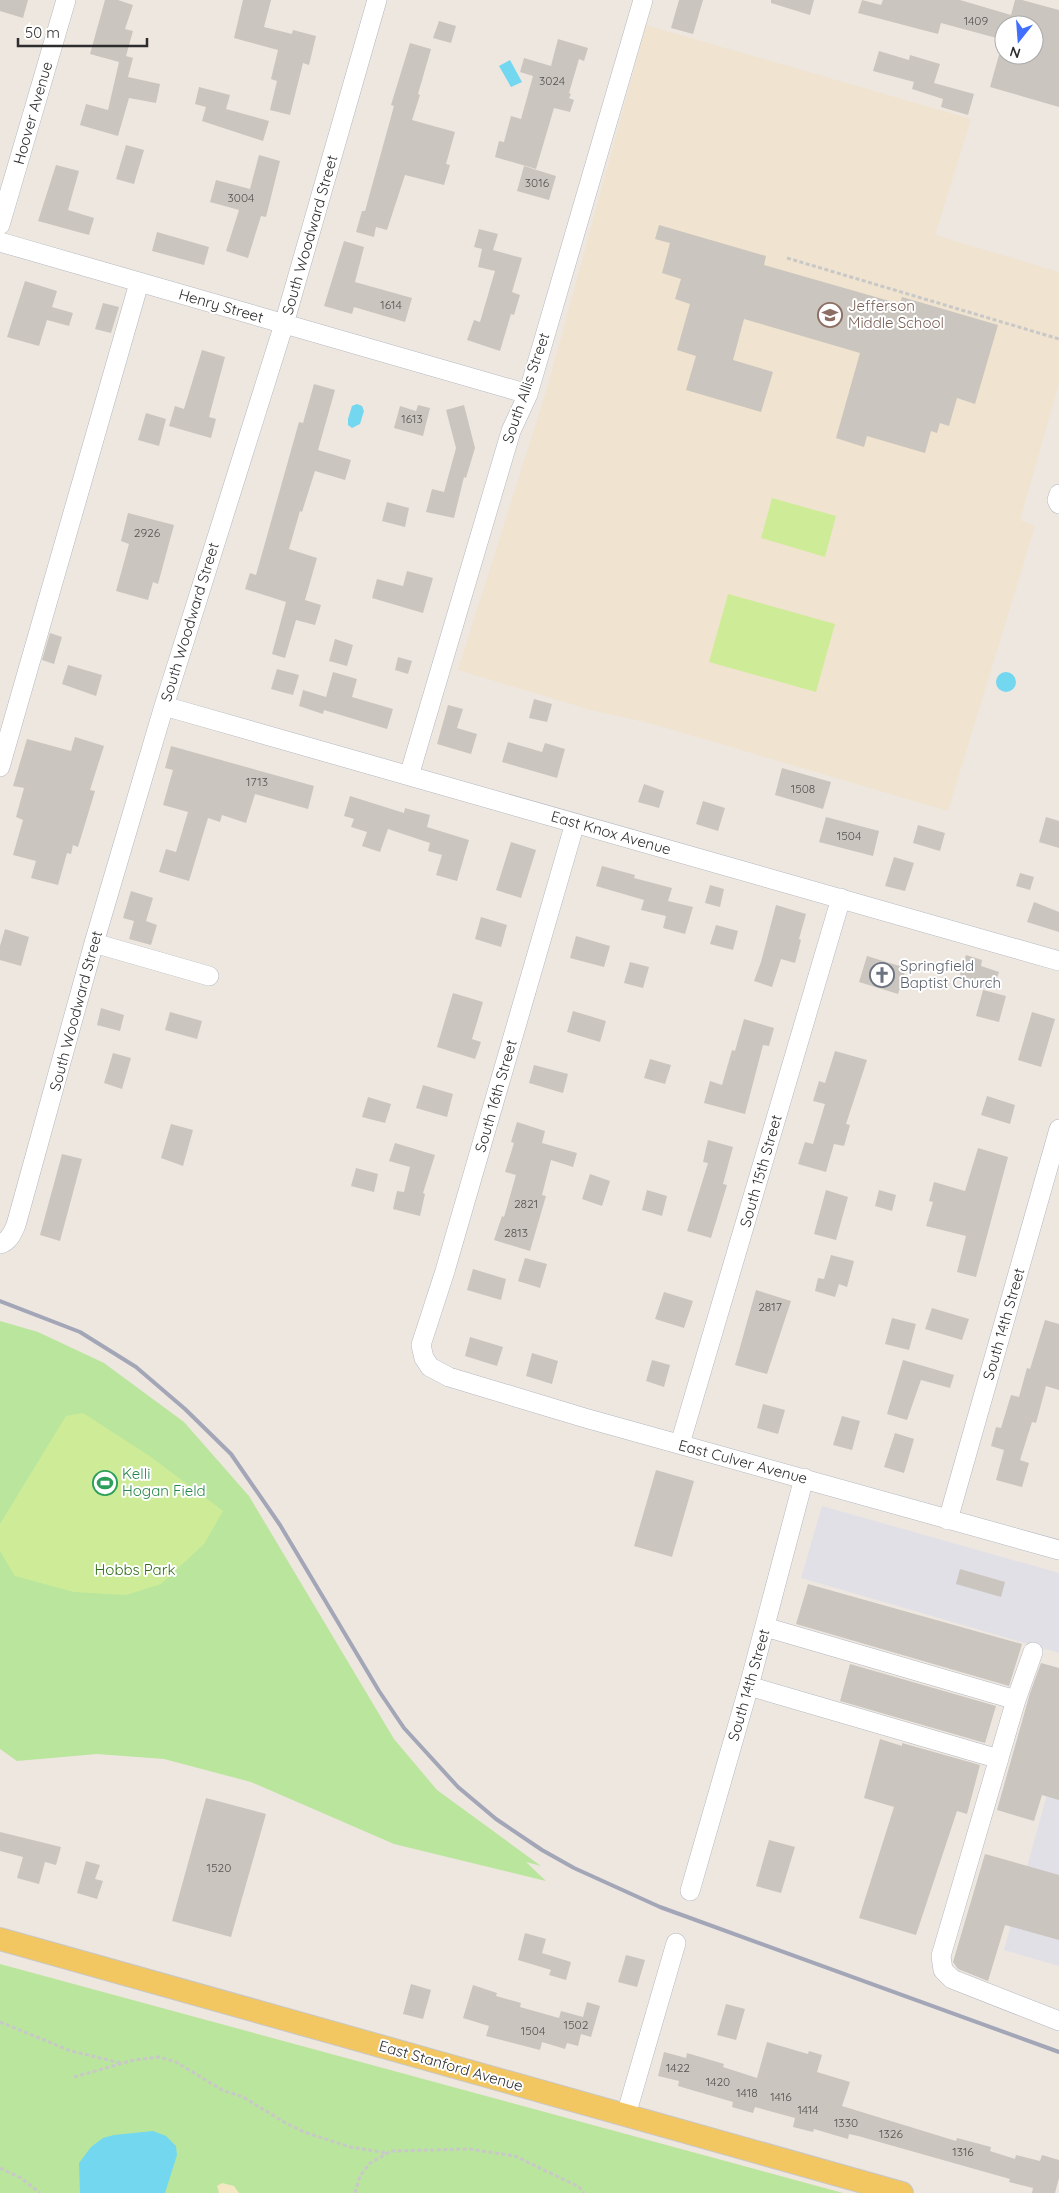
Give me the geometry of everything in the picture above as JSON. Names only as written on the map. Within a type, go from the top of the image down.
[{"type":"main road","name":"East Stanford Avenue","points":[[0,1939],[902,2193]]},
{"type":"street","name":"Hoover Avenue","points":[[0,225],[66,0]]},
{"type":"street","name":"South Woodward Street","points":[[2,1243],[11,1235],[16,1225],[94,943],[164,706],[284,324],[377,0]]},
{"type":"street","name":"South Allis Street","points":[[409,776],[511,431],[528,394],[643,0]]},
{"type":"street","name":"Henry Street","points":[[0,242],[528,394]]},
{"type":"street","points":[[0,767],[138,283]]},
{"type":"street","name":"East Knox Avenue","points":[[164,706],[1059,961]]},
{"type":"street","name":"South 16th Street","points":[[430,1366],[424,1358],[421,1345],[448,1261],[575,823]]},
{"type":"street","name":"South 15th Street","points":[[680,1444],[841,898]]},
{"type":"street","points":[[94,943],[209,976]]},
{"type":"street","name":"South 14th Street","points":[[948,1520],[1059,1129]]},
{"type":"street","name":"East Culver Avenue","points":[[430,1366],[449,1377],[1059,1550]]},
{"type":"street","name":"South 14th Street","points":[[690,1891],[749,1686],[804,1478]]},
{"type":"street","points":[[765,1627],[1016,1700]]},
{"type":"street","points":[[1033,1652],[1016,1700],[941,1956],[943,1970],[952,1979],[1059,2021]]},
{"type":"street","points":[[749,1686],[999,1759]]},
{"type":"street","points":[[626,2115],[676,1943]]},
{"type":"path","points":[[787,258],[1059,339]]},
{"type":"path","points":[[0,2022],[71,2051],[122,2063]]},
{"type":"path","points":[[74,2077],[122,2063],[159,2057],[176,2062],[222,2090],[243,2097],[304,2132],[350,2147],[387,2153]]},
{"type":"path","points":[[355,2193],[360,2176],[369,2164],[391,2151],[470,2150],[515,2156],[571,2183],[584,2193]]},
{"type":"path","points":[[0,2168],[21,2178],[40,2193]]},
{"type":"shaded area","points":[[646,25],[971,119],[935,235],[1059,272],[1059,383],[1020,520],[1035,526],[948,811],[653,724],[591,710],[458,670],[549,382]]},
{"type":"shaded area","points":[[822,1506],[1059,1573],[1059,1653],[801,1578]]},
{"type":"shaded area","points":[[1059,1751],[1059,1966],[1004,1950]]},
{"type":"green space","points":[[772,498],[836,516],[825,557],[761,538]]},
{"type":"green space","points":[[728,594],[835,624],[816,692],[709,662]]},
{"type":"green space","name":"Hobbs Park","points":[[0,1321],[38,1332],[104,1363],[184,1422],[249,1496],[394,1739],[437,1790],[541,1866],[526,1862],[546,1881],[394,1844],[251,1782],[164,1759],[97,1754],[17,1761],[0,1749]]},
{"type":"green space","name":"Kelli Hogan Field","points":[[83,1413],[148,1455],[223,1511],[204,1544],[161,1584],[126,1595],[74,1592],[15,1576],[0,1551],[0,1524],[66,1416]]},
{"type":"green space","points":[[0,1964],[843,2193],[0,2193]]},
{"type":"sand","points":[[222,2183],[234,2186],[239,2193],[219,2193],[217,2186]]},
{"type":"water","points":[[510,60],[522,82],[511,87],[499,66]]},
{"type":"water","points":[[357,404],[362,406],[364,411],[360,424],[352,428],[348,425],[348,419],[352,406]]},
{"type":"water","points":[[1006,672],[1013,675],[1016,682],[1013,689],[1006,692],[999,689],[996,682],[999,675]]},
{"type":"water","points":[[153,2131],[166,2136],[176,2146],[177,2155],[165,2193],[80,2193],[79,2163],[91,2147],[103,2138],[114,2135]]},
{"type":"building","points":[[0,0],[28,0],[23,18],[0,11]]},
{"type":"building","points":[[105,0],[118,0],[133,5],[125,29],[133,31],[126,56],[133,58],[128,77],[160,84],[156,103],[129,98],[118,136],[80,125],[86,104],[108,110],[119,62],[90,54]]},
{"type":"building","points":[[243,0],[271,0],[264,27],[292,34],[293,30],[316,36],[309,65],[303,63],[290,115],[270,110],[277,81],[271,79],[278,50],[234,38]]},
{"type":"building","points":[[679,0],[703,0],[693,34],[671,28]]},
{"type":"building","points":[[771,0],[814,0],[810,15],[771,3]]},
{"type":"building","points":[[862,0],[881,5],[883,0],[960,0],[1011,15],[994,15],[994,37],[941,23],[938,34],[858,13]]},
{"type":"building","points":[[1015,0],[1022,0],[1059,10],[1059,107],[990,87],[996,65],[1044,65],[1044,15],[1011,15]]},
{"type":"building","points":[[439,21],[456,26],[451,43],[433,38]]},
{"type":"building","points":[[558,39],[588,48],[584,61],[579,59],[569,93],[571,94],[569,98],[574,100],[570,112],[554,108],[536,169],[495,157],[499,141],[504,142],[511,116],[521,119],[533,76],[520,72],[524,58],[551,66]]},
{"type":"building","points":[[410,43],[431,49],[412,120],[455,132],[446,164],[450,165],[444,185],[405,175],[387,230],[376,227],[374,237],[356,232],[362,211],[365,211],[394,106],[391,105]]},
{"type":"building","points":[[879,51],[909,60],[910,55],[940,64],[934,83],[974,94],[968,115],[941,107],[943,99],[912,89],[914,82],[873,71]]},
{"type":"building","points":[[199,87],[230,95],[226,109],[269,121],[263,141],[202,121],[206,107],[195,104]]},
{"type":"building","points":[[126,145],[144,150],[134,184],[116,179]]},
{"type":"building","points":[[259,155],[280,161],[266,217],[261,216],[248,258],[226,251],[239,210],[210,202],[216,180],[250,189]]},
{"type":"building","points":[[56,165],[79,171],[68,210],[94,218],[89,235],[38,221]]},
{"type":"building","points":[[524,166],[556,176],[549,200],[517,191]]},
{"type":"building","points":[[659,225],[766,256],[764,265],[900,304],[902,297],[998,325],[975,404],[957,398],[949,426],[940,423],[937,433],[931,431],[925,453],[867,436],[864,447],[836,438],[860,353],[744,319],[733,360],[773,372],[761,412],[686,390],[696,356],[677,350],[690,304],[675,299],[681,279],[662,273],[670,243],[655,239]]},
{"type":"building","points":[[479,229],[498,234],[493,250],[522,258],[512,292],[520,295],[514,315],[511,314],[500,351],[467,340],[474,320],[480,322],[495,271],[478,267],[482,249],[474,247]]},
{"type":"building","points":[[157,232],[209,247],[204,265],[152,251]]},
{"type":"building","points":[[344,241],[364,247],[355,282],[412,298],[405,322],[354,307],[352,314],[324,306]]},
{"type":"building","points":[[25,281],[57,291],[52,307],[73,313],[69,326],[47,320],[39,346],[7,337]]},
{"type":"building","points":[[103,303],[119,307],[111,333],[95,329]]},
{"type":"building","points":[[202,350],[225,357],[209,417],[216,419],[211,438],[169,426],[175,406],[184,409]]},
{"type":"building","points":[[314,384],[335,390],[318,450],[351,460],[345,480],[315,471],[302,512],[300,511],[289,549],[317,558],[305,600],[321,605],[315,625],[296,620],[285,658],[272,654],[286,602],[245,589],[250,573],[256,575],[299,422],[303,423]]},
{"type":"building","points":[[418,405],[430,408],[423,436],[394,428],[400,406],[416,411]]},
{"type":"building","points":[[464,405],[475,448],[466,478],[464,477],[454,518],[426,512],[432,489],[444,492],[456,448],[446,410]]},
{"type":"building","points":[[146,413],[166,419],[159,446],[138,440]]},
{"type":"building","points":[[387,502],[409,508],[405,527],[382,521]]},
{"type":"building","points":[[128,513],[174,525],[158,584],[153,582],[148,600],[116,591],[129,544],[121,541]]},
{"type":"building","points":[[407,571],[433,578],[423,613],[372,598],[377,579],[403,586]]},
{"type":"building","points":[[50,633],[62,637],[54,664],[42,660]]},
{"type":"building","points":[[335,639],[353,645],[347,666],[329,661]]},
{"type":"building","points":[[398,657],[412,661],[408,674],[395,670]]},
{"type":"building","points":[[68,665],[102,675],[96,696],[62,684]]},
{"type":"building","points":[[277,669],[299,675],[293,695],[271,689]]},
{"type":"building","points":[[333,672],[357,679],[352,697],[393,709],[387,729],[324,710],[323,714],[299,706],[303,690],[326,697]]},
{"type":"building","points":[[534,699],[552,704],[547,722],[529,718]]},
{"type":"building","points":[[448,705],[463,709],[457,728],[477,734],[471,754],[437,744]]},
{"type":"building","points":[[75,737],[104,746],[90,790],[95,791],[78,847],[73,845],[71,854],[67,853],[58,885],[31,878],[36,861],[13,855],[23,820],[16,817],[24,788],[13,786],[27,739],[71,751]]},
{"type":"building","points":[[508,742],[542,752],[545,743],[565,749],[557,778],[502,762]]},
{"type":"building","points":[[171,746],[314,786],[308,809],[255,794],[246,823],[222,815],[220,822],[208,818],[189,881],[159,872],[166,849],[176,852],[188,812],[163,805],[173,770],[165,768]]},
{"type":"building","points":[[782,768],[831,782],[823,809],[775,795]]},
{"type":"building","points":[[644,784],[664,791],[659,808],[638,802]]},
{"type":"building","points":[[350,796],[404,813],[405,808],[430,815],[427,827],[469,840],[457,881],[436,875],[442,855],[428,851],[430,843],[388,829],[380,852],[362,846],[367,832],[351,827],[354,819],[344,816]]},
{"type":"building","points":[[703,801],[725,808],[718,831],[696,824]]},
{"type":"building","points":[[826,817],[879,831],[873,856],[819,842]]},
{"type":"building","points":[[1046,817],[1059,821],[1059,848],[1039,842]]},
{"type":"building","points":[[918,825],[945,833],[940,851],[913,843]]},
{"type":"building","points":[[511,842],[536,850],[521,898],[496,890]]},
{"type":"building","points":[[894,857],[914,863],[905,891],[885,886]]},
{"type":"building","points":[[602,866],[635,875],[634,878],[672,888],[668,901],[693,907],[685,934],[663,928],[666,916],[641,910],[644,900],[596,886]]},
{"type":"building","points":[[1020,873],[1034,877],[1030,890],[1016,886]]},
{"type":"building","points":[[710,885],[724,889],[720,907],[705,903]]},
{"type":"building","points":[[131,891],[153,898],[146,921],[157,925],[151,945],[129,939],[134,921],[123,918]]},
{"type":"building","points":[[1034,902],[1059,912],[1059,932],[1027,922]]},
{"type":"building","points":[[776,905],[806,914],[795,963],[781,959],[772,987],[754,981]]},
{"type":"building","points":[[481,917],[507,925],[501,947],[475,939]]},
{"type":"building","points":[[716,925],[738,931],[733,950],[710,944]]},
{"type":"building","points":[[5,929],[29,937],[21,966],[0,960],[0,946]]},
{"type":"building","points":[[576,936],[610,946],[604,967],[570,958]]},
{"type":"building","points":[[966,955],[982,960],[981,966],[999,972],[993,989],[959,978]]},
{"type":"building","points":[[867,956],[906,968],[898,994],[859,982]]},
{"type":"building","points":[[630,962],[649,967],[643,988],[624,983]]},
{"type":"building","points":[[983,990],[1006,996],[999,1022],[976,1016]]},
{"type":"building","points":[[453,993],[483,1002],[472,1039],[481,1042],[475,1059],[437,1047]]},
{"type":"building","points":[[101,1008],[124,1015],[120,1031],[97,1025]]},
{"type":"building","points":[[573,1011],[606,1021],[600,1042],[567,1032]]},
{"type":"building","points":[[170,1012],[202,1021],[197,1039],[165,1030]]},
{"type":"building","points":[[1032,1012],[1055,1019],[1041,1067],[1018,1060]]},
{"type":"building","points":[[744,1019],[774,1028],[769,1046],[763,1045],[745,1114],[704,1103],[710,1081],[722,1085],[732,1050],[735,1051]]},
{"type":"building","points":[[835,1051],[867,1060],[846,1124],[850,1125],[844,1146],[834,1144],[826,1172],[798,1164],[805,1142],[813,1144],[825,1104],[813,1101],[819,1081],[825,1083]]},
{"type":"building","points":[[113,1053],[131,1058],[122,1089],[104,1083]]},
{"type":"building","points":[[650,1059],[671,1065],[665,1084],[644,1078]]},
{"type":"building","points":[[534,1065],[568,1074],[563,1093],[529,1083]]},
{"type":"building","points":[[423,1085],[453,1094],[447,1117],[416,1108]]},
{"type":"building","points":[[987,1096],[1015,1105],[1010,1124],[981,1115]]},
{"type":"building","points":[[368,1097],[391,1104],[385,1123],[362,1117]]},
{"type":"building","points":[[517,1122],[545,1131],[542,1143],[577,1153],[573,1167],[551,1160],[542,1195],[546,1196],[530,1251],[494,1240],[502,1216],[504,1217],[516,1175],[505,1172],[514,1143],[511,1142]]},
{"type":"building","points":[[171,1124],[193,1130],[183,1166],[161,1158]]},
{"type":"building","points":[[708,1140],[733,1147],[723,1184],[727,1185],[711,1238],[687,1231],[708,1163],[703,1162]]},
{"type":"building","points":[[395,1143],[435,1155],[423,1193],[425,1194],[420,1216],[393,1209],[397,1191],[404,1192],[410,1167],[389,1161]]},
{"type":"building","points":[[978,1148],[1008,1157],[976,1277],[957,1272],[966,1236],[926,1226],[933,1202],[929,1201],[934,1182],[965,1191]]},
{"type":"building","points":[[62,1154],[82,1159],[60,1241],[40,1235]]},
{"type":"building","points":[[356,1168],[378,1174],[374,1192],[351,1186]]},
{"type":"building","points":[[590,1174],[610,1181],[602,1206],[582,1199]]},
{"type":"building","points":[[647,1190],[667,1196],[662,1216],[642,1210]]},
{"type":"building","points":[[826,1190],[848,1197],[836,1240],[814,1234]]},
{"type":"building","points":[[879,1190],[896,1195],[892,1211],[875,1206]]},
{"type":"building","points":[[831,1255],[854,1261],[847,1287],[839,1284],[835,1297],[815,1291],[818,1278],[824,1279]]},
{"type":"building","points":[[525,1258],[547,1264],[540,1288],[518,1281]]},
{"type":"building","points":[[473,1269],[506,1279],[501,1300],[467,1290]]},
{"type":"building","points":[[756,1290],[791,1301],[767,1374],[735,1365]]},
{"type":"building","points":[[664,1292],[693,1301],[684,1328],[655,1319]]},
{"type":"building","points":[[932,1308],[969,1319],[962,1340],[925,1329]]},
{"type":"building","points":[[892,1318],[916,1324],[909,1350],[885,1344]]},
{"type":"building","points":[[1045,1320],[1059,1324],[1059,1390],[1046,1386],[1036,1423],[1032,1422],[1020,1460],[1029,1463],[1022,1487],[996,1480],[1004,1450],[991,1446],[996,1427],[1001,1428],[1011,1395],[1019,1397],[1027,1368],[1030,1369]]},
{"type":"building","points":[[470,1337],[503,1347],[497,1366],[465,1356]]},
{"type":"building","points":[[532,1353],[558,1361],[552,1384],[526,1376]]},
{"type":"building","points":[[652,1360],[670,1365],[664,1387],[646,1381]]},
{"type":"building","points":[[903,1360],[954,1375],[950,1388],[921,1380],[907,1420],[887,1414]]},
{"type":"building","points":[[763,1404],[785,1410],[778,1434],[757,1428]]},
{"type":"building","points":[[842,1416],[860,1421],[852,1450],[833,1445]]},
{"type":"building","points":[[895,1433],[914,1439],[904,1473],[884,1467]]},
{"type":"building","points":[[656,1470],[694,1481],[672,1557],[634,1546]]},
{"type":"building","points":[[960,1569],[1005,1582],[1001,1597],[956,1584]]},
{"type":"building","points":[[808,1584],[1022,1644],[1009,1686],[796,1624]]},
{"type":"building","points":[[1041,1663],[1059,1668],[1059,1800],[1042,1795],[1034,1821],[997,1810],[1030,1693]]},
{"type":"building","points":[[850,1664],[996,1706],[985,1743],[840,1701]]},
{"type":"building","points":[[880,1739],[902,1746],[902,1743],[980,1765],[967,1814],[957,1811],[916,1935],[859,1918],[894,1807],[864,1798]]},
{"type":"building","points":[[206,1798],[266,1814],[231,1937],[172,1921]]},
{"type":"building","points":[[0,1832],[61,1847],[56,1865],[45,1862],[39,1884],[17,1878],[23,1857],[0,1851]]},
{"type":"building","points":[[769,1840],[795,1847],[781,1893],[756,1886]]},
{"type":"building","points":[[985,1854],[1059,1875],[1059,1940],[1005,1925],[988,1981],[958,1969],[953,1962]]},
{"type":"building","points":[[86,1861],[100,1865],[95,1879],[103,1881],[97,1899],[77,1893]]},
{"type":"building","points":[[525,1933],[546,1939],[542,1953],[571,1962],[566,1980],[549,1975],[551,1970],[518,1960]]},
{"type":"building","points":[[626,1955],[645,1960],[637,1987],[618,1982]]},
{"type":"building","points":[[411,1984],[431,1990],[423,2019],[403,2014]]},
{"type":"building","points":[[473,1985],[497,1993],[496,1996],[521,2003],[520,2007],[559,2018],[561,2011],[583,2017],[587,2002],[600,2006],[591,2037],[581,2034],[578,2046],[567,2043],[565,2049],[542,2042],[540,2050],[486,2036],[489,2026],[463,2018]]},
{"type":"building","points":[[726,2004],[745,2009],[736,2040],[717,2035]]},
{"type":"building","points":[[767,2042],[808,2054],[809,2051],[822,2055],[817,2072],[850,2082],[842,2106],[956,2141],[957,2138],[991,2147],[990,2151],[1015,2159],[1016,2155],[1040,2161],[1042,2155],[1059,2160],[1059,2178],[1055,2193],[1032,2193],[1033,2188],[1009,2182],[1010,2179],[858,2136],[849,2134],[848,2139],[814,2129],[813,2132],[793,2127],[795,2118],[755,2107],[753,2113],[732,2107],[733,2102],[678,2086],[679,2081],[658,2076],[664,2052],[686,2058],[687,2053],[724,2064],[723,2067],[757,2078]]},
{"type":"railway","points":[[0,1301],[80,1332],[136,1367],[185,1409],[231,1454],[280,1525],[379,1691],[404,1728],[458,1787],[496,1819],[542,1850],[574,1868],[660,1907],[1059,2052]]},
{"type":"place","name":"Jefferson Middle School","points":[[830,315]]},
{"type":"place","name":"Springfield Baptist Church","points":[[882,975]]},
{"type":"place","name":"Kelli Hogan Field","points":[[105,1483]]}]
